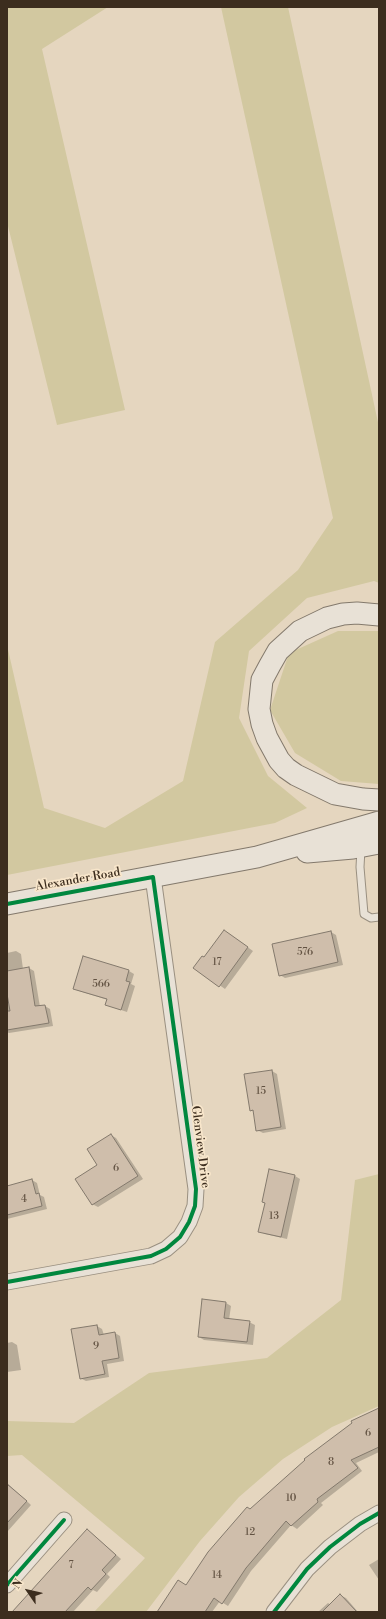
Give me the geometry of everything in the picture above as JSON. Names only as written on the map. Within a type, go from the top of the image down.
[{"type":"main road","points":[[379,615],[357,613],[343,614],[327,618],[300,631],[278,651],[262,680],[259,709],[267,738],[278,760],[286,768],[296,775],[335,794],[379,800]]},
{"type":"main road","name":"Alexander Road","points":[[257,857],[379,822]]},
{"type":"main road","name":"Alexander Road","points":[[7,904],[257,857],[370,845]]},
{"type":"street","name":"Glenview Drive","points":[[7,1282],[151,1256],[166,1249],[180,1237],[189,1222],[195,1206],[196,1189],[153,877]]},
{"type":"street","points":[[274,1612],[307,1569],[330,1547],[360,1524],[379,1512]]},
{"type":"street","points":[[7,1585],[64,1520]]},
{"type":"lane","points":[[370,845],[360,867],[364,914],[371,918],[379,917]]},
{"type":"shaded area","points":[[7,7],[108,7],[42,49],[125,410],[57,425],[7,222]]},
{"type":"shaded area","points":[[221,7],[288,7],[379,427],[379,583],[374,581],[307,598],[249,651],[239,718],[268,776],[307,808],[275,823],[7,875],[7,645],[44,808],[105,828],[183,781],[215,642],[298,570],[333,518]]},
{"type":"shaded area","points":[[338,631],[379,631],[379,784],[341,781],[295,753],[270,710],[289,653]]},
{"type":"shaded area","points":[[379,1174],[379,1406],[332,1427],[283,1459],[239,1497],[200,1541],[146,1612],[94,1612],[145,1558],[22,1455],[7,1456],[7,1421],[74,1423],[149,1373],[267,1358],[341,1300],[355,1180]]},
{"type":"building","points":[[224,930],[248,947],[219,987],[193,968],[202,956],[204,957]]},
{"type":"building","points":[[331,931],[338,962],[279,976],[272,944]]},
{"type":"building","points":[[83,956],[129,970],[126,981],[130,982],[121,1010],[105,1005],[107,999],[73,989]]},
{"type":"building","points":[[29,967],[35,1006],[45,1005],[49,1023],[7,1030],[7,1011],[10,1011],[7,994],[7,971]]},
{"type":"building","points":[[272,1070],[281,1127],[256,1131],[253,1110],[250,1111],[244,1074]]},
{"type":"building","points":[[111,1134],[138,1176],[92,1205],[75,1179],[97,1165],[87,1149]]},
{"type":"building","points":[[269,1169],[295,1175],[281,1237],[258,1232],[265,1203],[262,1202]]},
{"type":"building","points":[[32,1179],[36,1194],[39,1193],[42,1206],[7,1215],[7,1186]]},
{"type":"building","points":[[202,1299],[226,1302],[224,1318],[250,1321],[247,1342],[198,1337]]},
{"type":"building","points":[[97,1325],[99,1335],[115,1332],[119,1358],[102,1361],[105,1374],[80,1379],[71,1329]]},
{"type":"building","points":[[379,1408],[379,1447],[351,1460],[358,1468],[317,1499],[318,1502],[291,1526],[286,1521],[246,1568],[222,1604],[214,1598],[205,1612],[157,1612],[178,1580],[186,1585],[208,1552],[247,1507],[250,1509],[305,1460],[304,1459],[352,1423],[351,1421]]},
{"type":"building","points":[[7,1484],[27,1501],[7,1523]]},
{"type":"building","points":[[87,1529],[116,1555],[102,1570],[106,1574],[91,1590],[88,1587],[65,1612],[12,1612]]},
{"type":"building","points":[[340,1594],[357,1612],[322,1612]]},
{"type":"cycle path","points":[[7,904],[153,877],[196,1189],[195,1206],[189,1222],[180,1237],[166,1249],[151,1256],[7,1282]]},
{"type":"cycle path","points":[[274,1612],[307,1569],[330,1547],[360,1524],[379,1513]]},
{"type":"cycle path","points":[[7,1585],[64,1520]]}]
